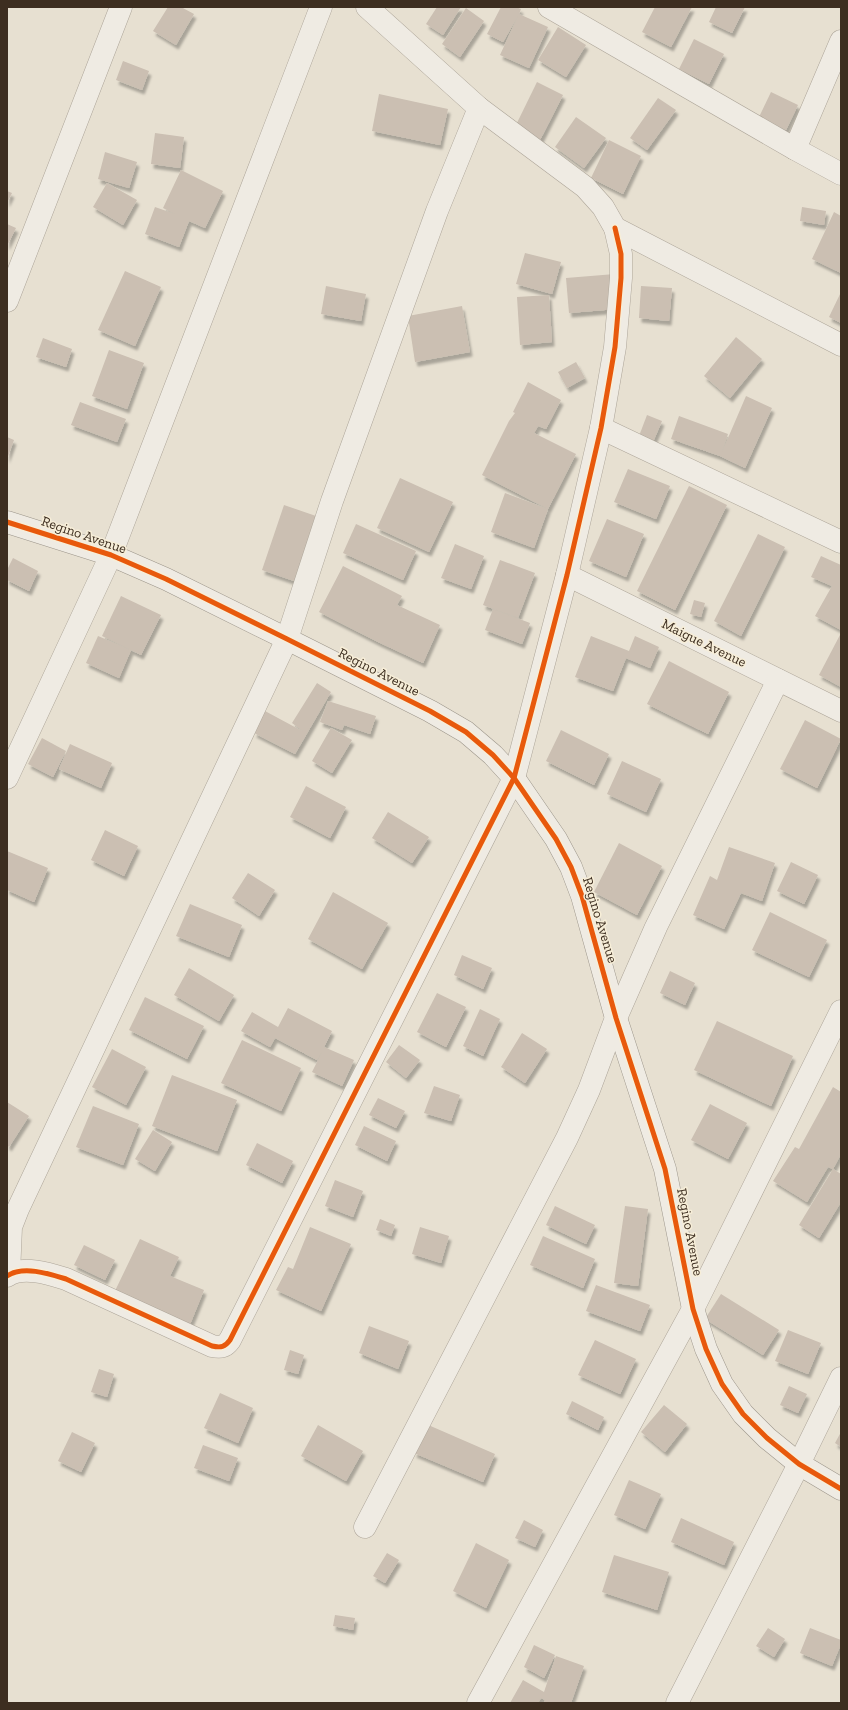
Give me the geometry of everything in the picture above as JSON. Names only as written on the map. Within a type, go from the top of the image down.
[{"type":"street","points":[[7,302],[121,7]]},
{"type":"street","points":[[7,778],[111,555],[321,7]]},
{"type":"street","points":[[367,7],[479,108],[585,187],[603,207],[615,228],[621,254],[621,278],[615,347],[601,428],[567,575],[514,778],[230,1340],[226,1346],[220,1348],[212,1346],[66,1279],[43,1272],[27,1271],[8,1275],[11,1227],[18,1209],[287,639],[332,501],[437,211],[479,108]]},
{"type":"street","points":[[549,7],[841,174]]},
{"type":"street","points":[[795,149],[841,41]]},
{"type":"street","points":[[615,228],[841,345]]},
{"type":"street","points":[[601,428],[841,542]]},
{"type":"street","name":"Regino Avenue","points":[[7,522],[111,555],[166,579],[430,711],[466,732],[493,755],[514,778],[556,839],[571,867],[582,896],[616,1018],[665,1169],[693,1310],[706,1349],[722,1384],[743,1414],[766,1438],[799,1464],[841,1489]]},
{"type":"street","name":"Maigue Avenue","points":[[567,575],[841,711]]},
{"type":"street","points":[[365,1527],[567,1138],[589,1090],[616,1018],[656,927],[778,680]]},
{"type":"street","points":[[478,1703],[693,1310],[841,1011]]},
{"type":"street","points":[[677,1703],[799,1464],[841,1378]]},
{"type":"building","points":[[168,7],[181,7],[194,14],[176,45],[153,31]]},
{"type":"building","points":[[437,7],[461,7],[443,35],[426,24]]},
{"type":"building","points":[[501,7],[516,7],[521,9],[519,14],[548,27],[529,68],[500,55],[518,16],[503,42],[487,34]]},
{"type":"building","points":[[655,7],[692,7],[671,47],[642,32]]},
{"type":"building","points":[[716,7],[745,7],[732,33],[709,22]]},
{"type":"building","points":[[466,8],[484,21],[460,57],[442,44]]},
{"type":"building","points":[[558,27],[586,45],[566,77],[538,60]]},
{"type":"building","points":[[694,39],[724,54],[709,84],[679,69]]},
{"type":"building","points":[[123,61],[149,71],[142,90],[116,80]]},
{"type":"building","points":[[537,82],[563,95],[538,144],[513,131]]},
{"type":"building","points":[[771,92],[798,105],[786,130],[759,117]]},
{"type":"building","points":[[379,94],[448,109],[440,145],[372,131]]},
{"type":"building","points":[[658,98],[676,110],[647,150],[630,138]]},
{"type":"building","points":[[576,117],[606,138],[584,168],[555,147]]},
{"type":"building","points":[[155,133],[184,137],[180,168],[151,164]]},
{"type":"building","points":[[609,140],[641,156],[623,194],[591,178]]},
{"type":"building","points":[[105,152],[137,162],[129,188],[98,179]]},
{"type":"building","points":[[181,170],[223,191],[205,228],[189,221],[179,247],[145,234],[155,207],[175,214],[163,208]]},
{"type":"building","points":[[107,183],[137,200],[123,225],[93,207]]},
{"type":"building","points":[[7,191],[12,193],[7,203]]},
{"type":"building","points":[[802,207],[826,211],[824,225],[800,221]]},
{"type":"building","points":[[834,212],[841,216],[841,273],[812,259]]},
{"type":"building","points":[[7,224],[16,228],[7,246]]},
{"type":"building","points":[[525,253],[561,262],[552,294],[516,284]]},
{"type":"building","points":[[125,271],[161,287],[135,346],[98,330]]},
{"type":"building","points":[[615,274],[617,309],[569,313],[566,278]]},
{"type":"building","points":[[326,286],[366,294],[361,321],[321,314]]},
{"type":"building","points":[[641,286],[672,288],[669,321],[639,318]]},
{"type":"building","points":[[841,292],[841,323],[829,317]]},
{"type":"building","points":[[549,295],[552,342],[520,345],[517,297]]},
{"type":"building","points":[[462,306],[470,352],[415,362],[408,316]]},
{"type":"building","points":[[736,337],[762,359],[730,398],[704,376]]},
{"type":"building","points":[[43,338],[72,349],[66,367],[36,357]]},
{"type":"building","points":[[109,350],[144,363],[127,409],[92,396]]},
{"type":"building","points":[[576,362],[585,378],[567,388],[558,372]]},
{"type":"building","points":[[528,382],[561,400],[546,429],[538,426],[534,433],[576,454],[548,509],[482,475],[509,421],[515,413],[513,412]]},
{"type":"building","points":[[746,396],[772,408],[745,468],[720,456],[671,439],[679,416],[728,434],[722,452]]},
{"type":"building","points":[[80,402],[126,419],[117,442],[71,425]]},
{"type":"building","points":[[647,415],[662,421],[653,442],[639,436]]},
{"type":"building","points":[[7,437],[14,440],[7,459]]},
{"type":"building","points":[[628,469],[670,486],[656,519],[614,502]]},
{"type":"building","points":[[400,478],[453,502],[429,552],[377,528]]},
{"type":"building","points":[[689,486],[727,505],[675,610],[637,591]]},
{"type":"building","points":[[505,493],[548,509],[534,548],[491,532]]},
{"type":"building","points":[[284,505],[316,516],[294,581],[262,570]]},
{"type":"building","points":[[607,519],[644,534],[626,577],[589,561]]},
{"type":"building","points":[[356,524],[416,551],[403,580],[343,553]]},
{"type":"building","points":[[758,534],[785,547],[741,636],[714,621]]},
{"type":"building","points":[[455,544],[484,556],[471,589],[441,578]]},
{"type":"building","points":[[821,556],[841,565],[841,630],[815,616],[832,586],[811,577]]},
{"type":"building","points":[[13,558],[38,571],[29,591],[7,580],[7,570]]},
{"type":"building","points":[[500,560],[535,573],[518,618],[483,605]]},
{"type":"building","points":[[343,566],[402,596],[397,605],[440,625],[423,663],[319,612]]},
{"type":"building","points":[[121,596],[161,615],[141,655],[102,636]]},
{"type":"building","points":[[694,600],[705,603],[701,617],[690,614]]},
{"type":"building","points":[[493,609],[530,623],[522,644],[485,630]]},
{"type":"building","points":[[841,633],[841,687],[819,675]]},
{"type":"building","points":[[98,636],[131,650],[119,678],[86,663]]},
{"type":"building","points":[[591,636],[629,651],[635,636],[659,647],[650,668],[626,658],[613,691],[575,677]]},
{"type":"building","points":[[669,661],[729,692],[708,734],[647,704]]},
{"type":"building","points":[[317,683],[331,692],[295,754],[254,733],[265,711],[304,732],[292,723]]},
{"type":"building","points":[[328,701],[376,716],[370,734],[344,725],[342,730],[320,722]]},
{"type":"building","points":[[805,720],[841,739],[817,788],[780,769]]},
{"type":"building","points":[[331,728],[352,740],[332,773],[312,761]]},
{"type":"building","points":[[561,730],[609,754],[594,785],[546,761]]},
{"type":"building","points":[[42,738],[66,751],[53,777],[28,764]]},
{"type":"building","points":[[70,744],[112,763],[101,788],[59,769]]},
{"type":"building","points":[[622,761],[661,779],[646,812],[607,794]]},
{"type":"building","points":[[306,786],[346,807],[330,838],[290,817]]},
{"type":"building","points":[[388,812],[429,837],[412,863],[372,838]]},
{"type":"building","points":[[105,830],[138,846],[124,876],[91,860]]},
{"type":"building","points":[[619,843],[662,866],[637,915],[594,892]]},
{"type":"building","points":[[729,847],[775,863],[762,901],[741,893],[724,929],[693,915],[710,876],[717,880]]},
{"type":"building","points":[[7,851],[48,868],[34,902],[7,890]]},
{"type":"building","points":[[791,862],[818,875],[804,904],[777,891]]},
{"type":"building","points":[[248,873],[275,890],[259,916],[232,898]]},
{"type":"building","points":[[333,892],[388,923],[362,969],[308,939]]},
{"type":"building","points":[[190,904],[242,925],[229,957],[176,936]]},
{"type":"building","points":[[770,912],[827,940],[809,977],[752,950]]},
{"type":"building","points":[[462,955],[492,968],[483,989],[454,975]]},
{"type":"building","points":[[189,968],[234,995],[219,1021],[174,995]]},
{"type":"building","points":[[670,971],[695,983],[685,1005],[660,993]]},
{"type":"building","points":[[437,993],[466,1007],[446,1047],[417,1032]]},
{"type":"building","points":[[145,997],[204,1026],[187,1059],[129,1030]]},
{"type":"building","points":[[288,1008],[332,1031],[324,1047],[354,1060],[342,1086],[312,1072],[322,1052],[317,1060],[275,1038],[270,1047],[241,1031],[252,1012],[278,1027]]},
{"type":"building","points":[[480,1009],[500,1019],[483,1056],[463,1046]]},
{"type":"building","points":[[717,1021],[793,1056],[771,1106],[694,1070]]},
{"type":"building","points":[[522,1033],[547,1049],[525,1083],[501,1067]]},
{"type":"building","points":[[242,1040],[301,1068],[281,1111],[221,1083]]},
{"type":"building","points":[[399,1045],[420,1060],[406,1078],[386,1062]]},
{"type":"building","points":[[112,1049],[146,1067],[126,1105],[92,1087]]},
{"type":"building","points":[[172,1075],[237,1100],[217,1151],[152,1126]]},
{"type":"building","points":[[434,1086],[460,1095],[451,1121],[424,1113]]},
{"type":"building","points":[[833,1087],[841,1092],[841,1154],[833,1169],[828,1167],[807,1202],[773,1181],[795,1147],[799,1149]]},
{"type":"building","points":[[378,1098],[405,1111],[396,1128],[369,1115]]},
{"type":"building","points":[[7,1102],[29,1116],[9,1147],[7,1145]]},
{"type":"building","points":[[710,1104],[747,1123],[728,1159],[691,1140]]},
{"type":"building","points":[[93,1106],[139,1124],[123,1165],[76,1147]]},
{"type":"building","points":[[364,1126],[396,1141],[387,1161],[355,1145]]},
{"type":"building","points":[[153,1130],[172,1142],[155,1171],[135,1159]]},
{"type":"building","points":[[257,1143],[293,1161],[282,1183],[246,1165]]},
{"type":"building","points":[[833,1169],[841,1174],[841,1202],[819,1238],[799,1225]]},
{"type":"building","points":[[335,1180],[363,1191],[353,1217],[325,1206]]},
{"type":"building","points":[[555,1206],[595,1225],[586,1244],[546,1225]]},
{"type":"building","points":[[625,1206],[648,1209],[638,1286],[614,1283]]},
{"type":"building","points":[[380,1219],[395,1225],[391,1236],[376,1230]]},
{"type":"building","points":[[310,1227],[351,1244],[321,1311],[276,1290],[288,1267],[293,1269]]},
{"type":"building","points":[[420,1227],[449,1236],[441,1263],[412,1254]]},
{"type":"building","points":[[543,1236],[595,1259],[583,1288],[530,1265]]},
{"type":"building","points":[[140,1239],[179,1257],[170,1276],[204,1290],[189,1327],[114,1293]]},
{"type":"building","points":[[84,1245],[115,1260],[105,1280],[74,1265]]},
{"type":"building","points":[[596,1285],[650,1305],[640,1331],[586,1311]]},
{"type":"building","points":[[721,1294],[779,1330],[763,1355],[705,1319]]},
{"type":"building","points":[[369,1326],[409,1341],[398,1369],[359,1353]]},
{"type":"building","points":[[788,1330],[821,1343],[808,1374],[775,1361]]},
{"type":"building","points":[[595,1340],[636,1359],[620,1394],[578,1375]]},
{"type":"building","points":[[290,1350],[304,1355],[298,1374],[284,1370]]},
{"type":"building","points":[[99,1369],[114,1374],[107,1397],[91,1392]]},
{"type":"building","points":[[789,1386],[807,1394],[798,1413],[780,1405]]},
{"type":"building","points":[[220,1393],[253,1408],[238,1443],[204,1428]]},
{"type":"building","points":[[572,1401],[604,1417],[598,1430],[566,1414]]},
{"type":"building","points":[[664,1405],[687,1424],[665,1452],[641,1432]]},
{"type":"building","points":[[426,1424],[495,1454],[483,1482],[414,1453]]},
{"type":"building","points":[[318,1425],[363,1451],[346,1481],[301,1456]]},
{"type":"building","points":[[72,1432],[95,1443],[81,1472],[58,1461]]},
{"type":"building","points":[[841,1432],[841,1447],[835,1443]]},
{"type":"building","points":[[203,1445],[238,1458],[229,1481],[194,1468]]},
{"type":"building","points":[[629,1480],[661,1494],[645,1529],[614,1515]]},
{"type":"building","points":[[681,1518],[734,1542],[724,1565],[671,1542]]},
{"type":"building","points":[[524,1520],[543,1530],[535,1547],[515,1538]]},
{"type":"building","points":[[476,1543],[509,1560],[486,1608],[453,1591]]},
{"type":"building","points":[[387,1553],[399,1560],[385,1583],[373,1576]]},
{"type":"building","points":[[614,1555],[669,1572],[657,1610],[602,1592]]},
{"type":"building","points":[[335,1615],[355,1618],[353,1630],[333,1626]]},
{"type":"building","points":[[768,1628],[785,1639],[774,1657],[756,1646]]},
{"type":"building","points":[[810,1628],[841,1640],[841,1644],[832,1666],[800,1653]]},
{"type":"building","points":[[534,1645],[555,1655],[544,1678],[524,1667]]},
{"type":"building","points":[[556,1656],[584,1666],[571,1703],[544,1703],[545,1700],[541,1698],[538,1703],[510,1703],[523,1680],[544,1692]]},
{"type":"cycle path","points":[[7,1276],[21,1271],[28,1271],[66,1279],[212,1346],[222,1346],[230,1340],[514,778],[567,575],[601,428],[615,347],[621,278],[621,254],[615,228]]},
{"type":"cycle path","points":[[7,522],[111,555],[166,579],[430,711],[466,732],[493,755],[514,778],[556,839],[571,867],[582,896],[616,1018],[665,1169],[693,1309],[706,1349],[722,1384],[743,1414],[767,1438],[799,1464],[841,1489]]}]
